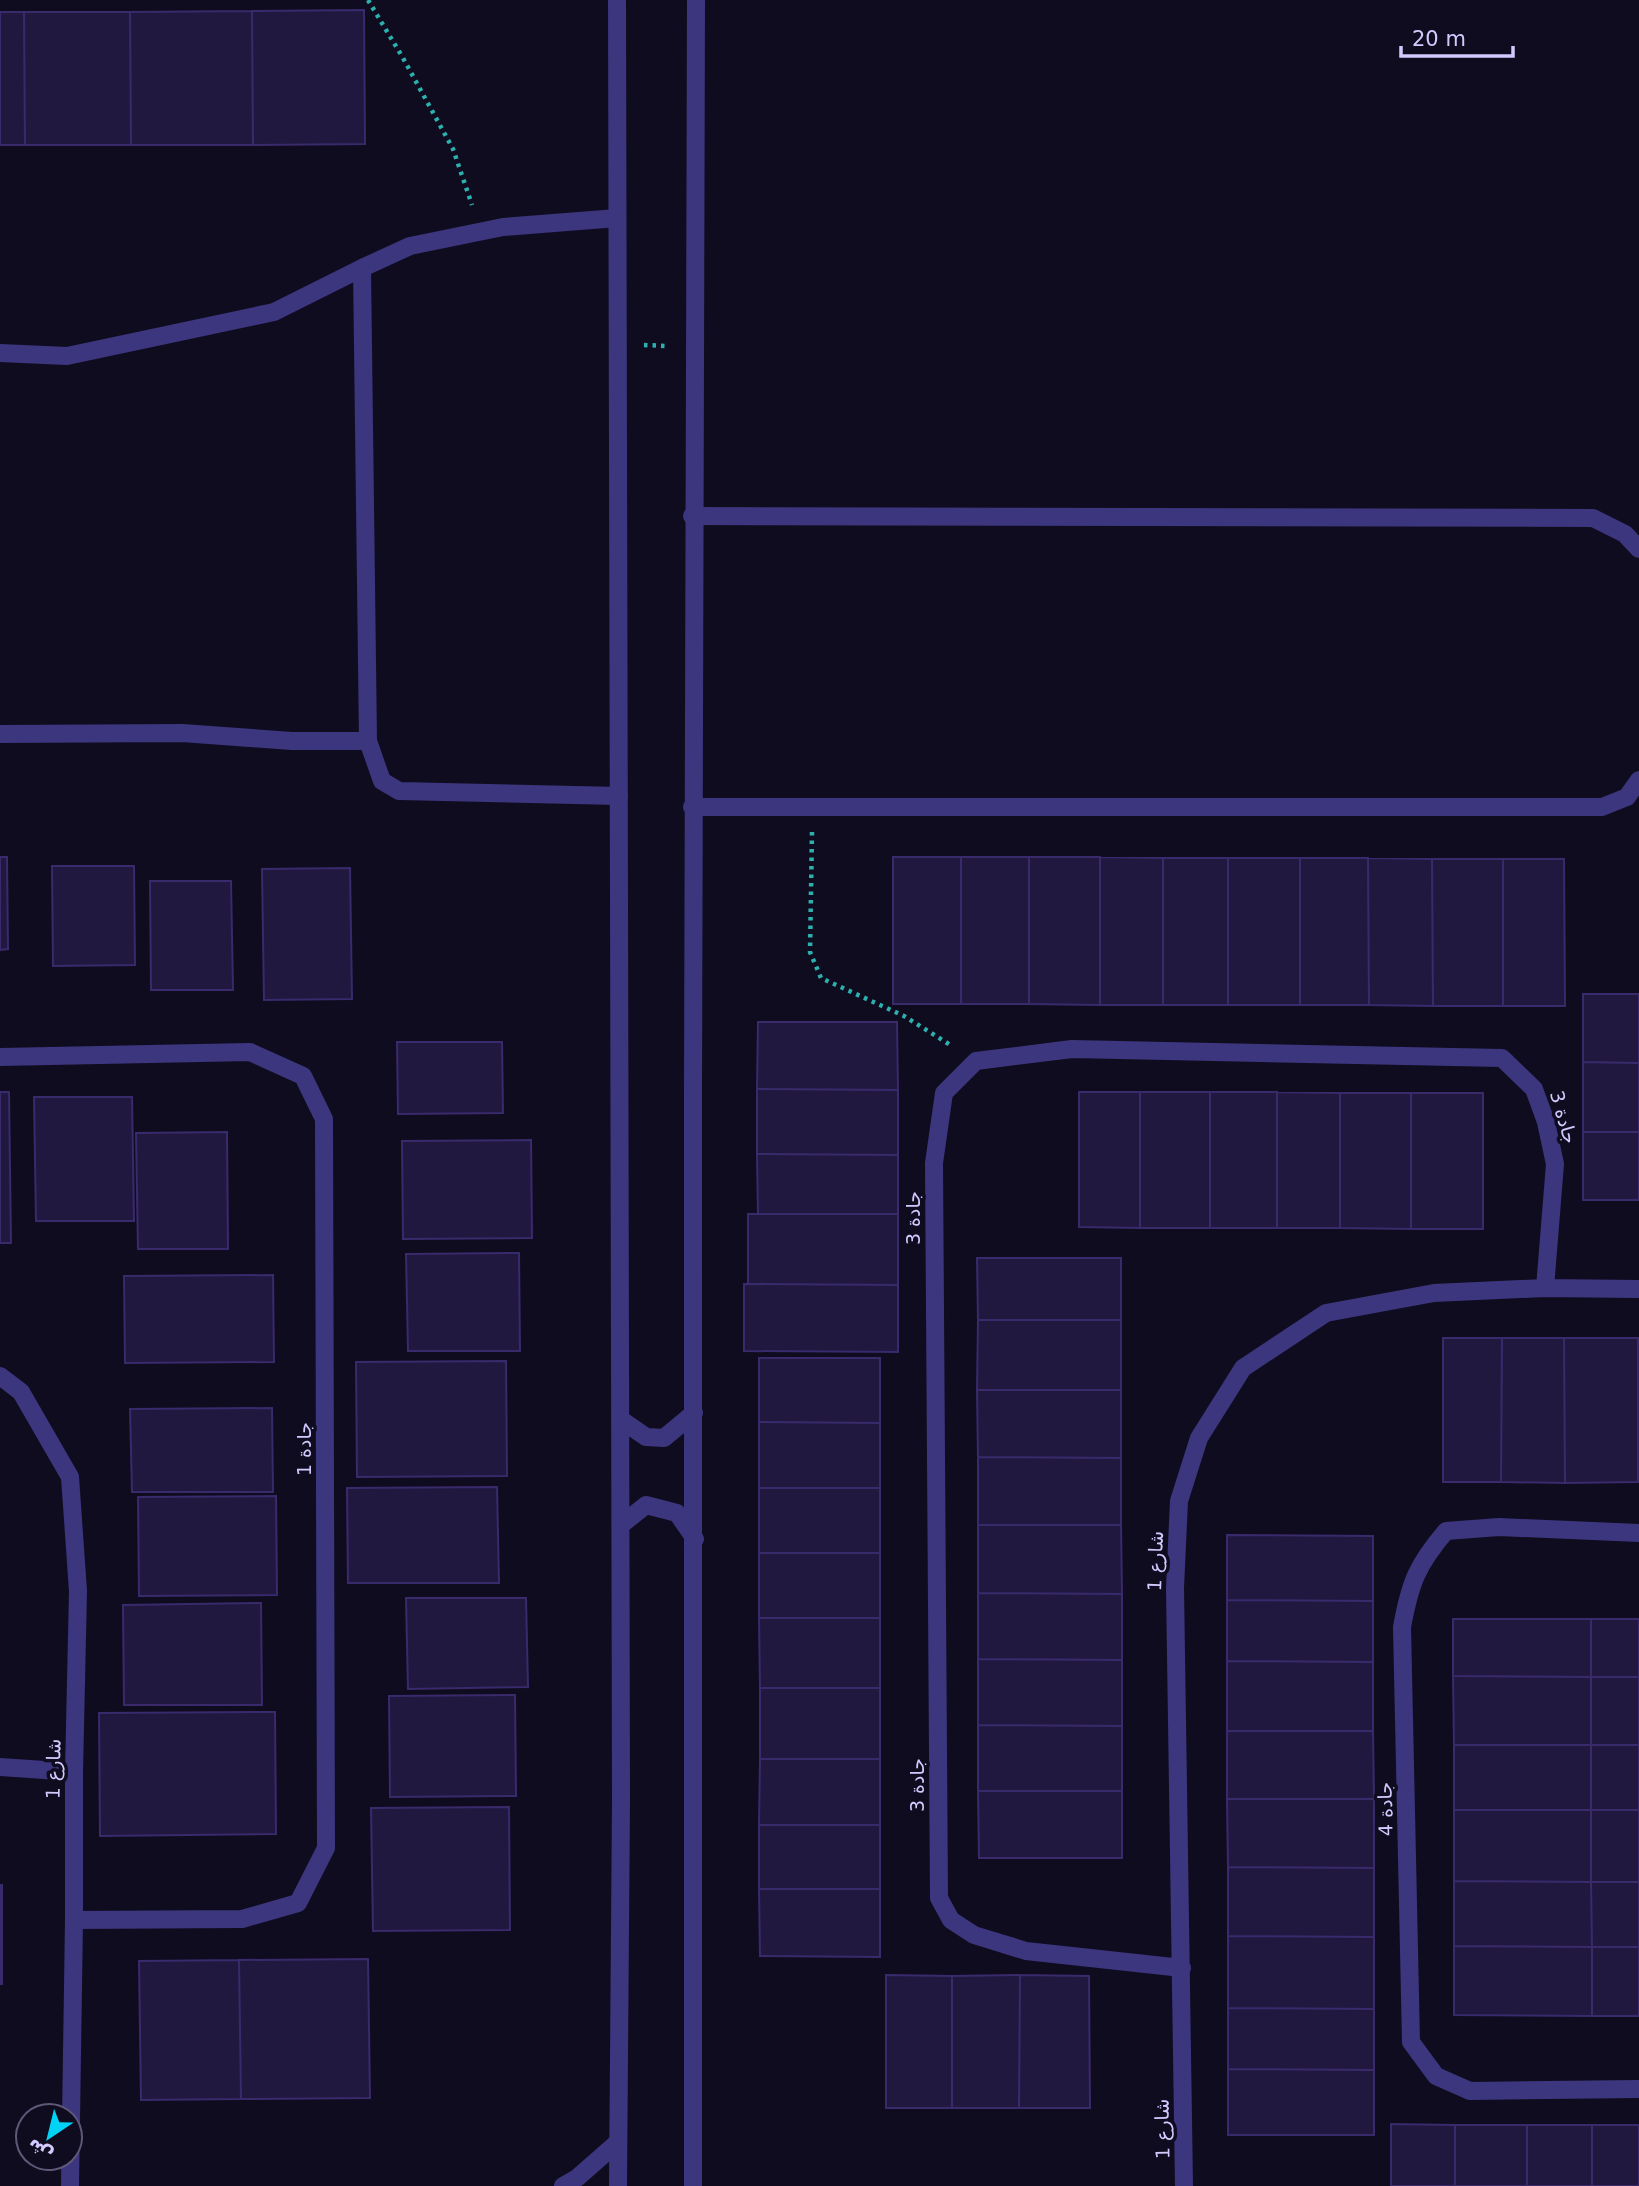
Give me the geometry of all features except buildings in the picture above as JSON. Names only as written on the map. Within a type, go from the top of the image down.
[{"type":"street","points":[[617,0],[621,1525],[618,2186]]},
{"type":"street","points":[[693,2186],[695,1539],[692,346],[696,0]]},
{"type":"street","points":[[0,353],[67,356],[274,312],[410,246],[503,227],[617,218]]},
{"type":"street","points":[[362,268],[368,741],[382,781],[399,791],[619,796]]},
{"type":"street","points":[[692,516],[1593,518],[1625,534],[1639,550]]},
{"type":"street","points":[[0,734],[182,733],[292,741],[368,741]]},
{"type":"street","points":[[692,807],[1602,807],[1627,797],[1639,780]]},
{"type":"street","name":"جادة 3","points":[[1182,1968],[1026,1951],[974,1935],[951,1920],[939,1898],[934,1163],[944,1093],[976,1061],[1072,1049],[1502,1058],[1534,1088],[1546,1122],[1555,1164],[1545,1288]]},
{"type":"street","name":"جادة 1","points":[[0,1057],[250,1052],[303,1076],[324,1119],[326,1848],[298,1903],[253,1916],[242,1919],[74,1920]]},
{"type":"street","name":"شارع 1","points":[[1184,2186],[1174,1588],[1179,1501],[1199,1438],[1243,1367],[1326,1313],[1434,1293],[1545,1288],[1639,1289]]},
{"type":"street","name":"شارع 1","points":[[0,1376],[21,1392],[70,1477],[78,1591],[70,2186]]},
{"type":"street","points":[[620,1419],[646,1437],[664,1438],[694,1413]]},
{"type":"street","points":[[621,1525],[646,1505],[677,1513],[695,1539]]},
{"type":"street","name":"جادة 4","points":[[1639,1533],[1499,1527],[1446,1531],[1426,1555],[1409,1591],[1402,1627],[1410,2042],[1436,2076],[1471,2091],[1639,2089]]},
{"type":"street","points":[[0,1767],[74,1772]]},
{"type":"street","points":[[563,2186],[577,2178],[618,2142]]},
{"type":"path","points":[[368,0],[453,149],[481,232]]},
{"type":"path","points":[[618,345],[692,346]]},
{"type":"path","points":[[813,807],[810,952],[821,978],[904,1016],[976,1061]]}]
